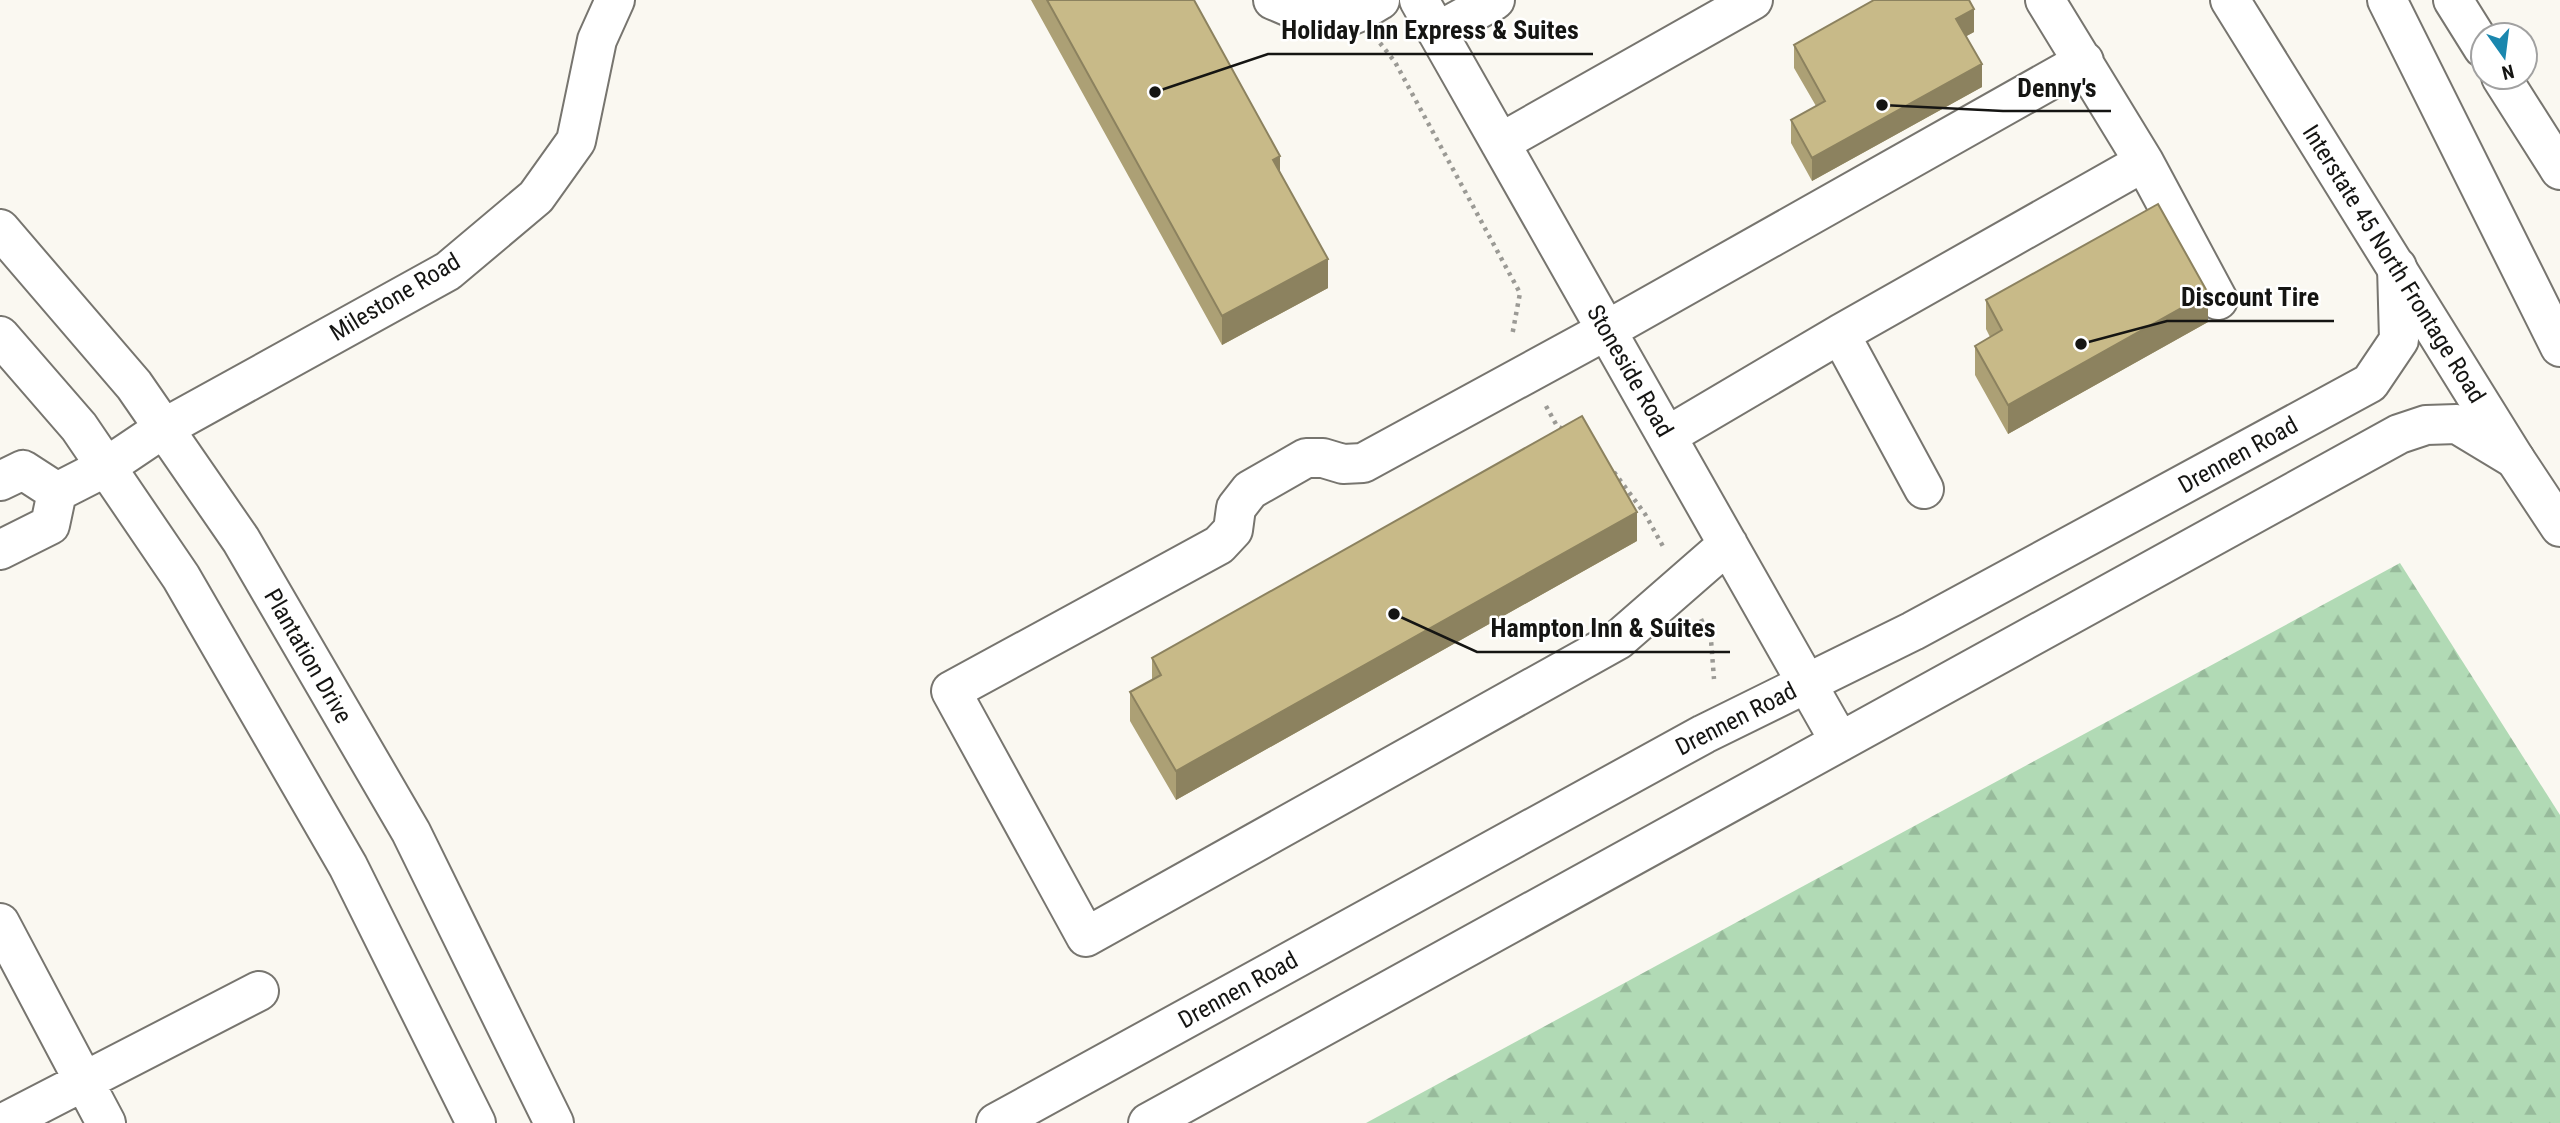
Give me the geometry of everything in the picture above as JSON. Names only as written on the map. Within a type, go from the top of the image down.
[{"type":"main road","name":"Milestone Road","points":[[57,492],[106,467],[164,428],[448,271],[536,197],[576,141],[597,40],[615,0]]},
{"type":"main road","points":[[1273,0],[1334,20],[1361,11],[1380,0]]},
{"type":"main road","points":[[1428,16],[1494,0]]},
{"type":"main road","points":[[1500,143],[1753,0]]},
{"type":"main road","points":[[2045,0],[2144,162],[2218,300]]},
{"type":"main road","name":"Interstate 45 North Frontage Road","points":[[2230,0],[2560,527]]},
{"type":"main road","points":[[2387,0],[2560,347]]},
{"type":"main road","points":[[2453,0],[2469,26]]},
{"type":"main road","name":"Stoneside Road","points":[[1428,16],[1840,742]]},
{"type":"main road","points":[[1728,544],[1618,640],[1086,937],[951,691],[1219,544],[1233,530],[1236,508],[1250,490],[1306,458],[1323,458],[1343,464],[1363,463],[1607,330],[2084,61]]},
{"type":"main road","points":[[2510,91],[2560,170]]},
{"type":"main road","points":[[1667,436],[1840,334],[2144,162]]},
{"type":"main road","name":"Plantation Drive","points":[[0,229],[134,385],[241,540],[411,832],[554,1123]]},
{"type":"main road","name":"Drennen Road","points":[[996,1123],[1704,734],[1913,631],[2370,383],[2399,340],[2397,267]]},
{"type":"main road","points":[[1840,334],[1924,489]]},
{"type":"main road","points":[[0,336],[79,427],[181,577],[348,866],[476,1123]]},
{"type":"main road","points":[[1148,1123],[2399,433],[2426,425],[2457,424],[2515,459]]},
{"type":"main road","points":[[0,481],[23,470],[57,492],[50,525],[0,550]]},
{"type":"main road","points":[[0,923],[106,1123]]},
{"type":"main road","points":[[3,1123],[259,991]]},
{"type":"green space","points":[[2400,563],[2560,815],[2560,1123],[1366,1123]]},
{"type":"building","points":[[1047,0],[1194,0],[1280,156],[1273,160],[1328,259],[1222,316]]},
{"type":"building","points":[[1874,0],[1969,0],[1974,9],[1956,19],[1982,64],[1812,158],[1791,120],[1825,101],[1794,45]]},
{"type":"building","points":[[2158,204],[2208,293],[2008,405],[1975,346],[2002,330],[1986,300]]},
{"type":"building","points":[[1582,416],[1637,512],[1176,771],[1130,692],[1161,675],[1152,658]]},
{"type":"place","name":"Holiday Inn Express & Suites","points":[[1155,92]]},
{"type":"place","name":"Denny's","points":[[1882,105]]},
{"type":"place","name":"Discount Tire","points":[[2081,344]]},
{"type":"place","name":"Hampton Inn & Suites","points":[[1394,614]]}]
